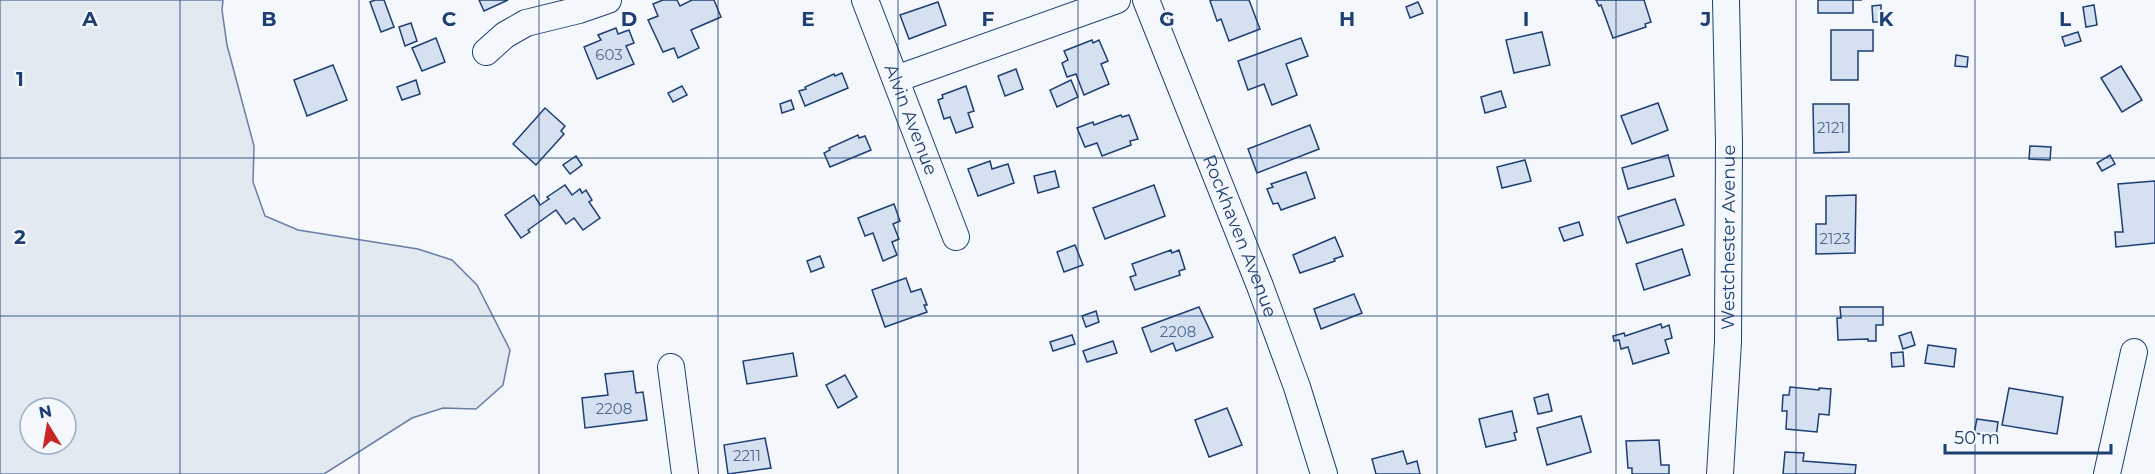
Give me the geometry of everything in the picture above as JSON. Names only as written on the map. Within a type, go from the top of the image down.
[{"type":"street","points":[[486,52],[505,35],[526,23],[608,0]]},
{"type":"street","name":"Alvin Avenue","points":[[865,0],[956,237]]},
{"type":"street","points":[[896,79],[1117,0]]},
{"type":"street","name":"Rockhaven Avenue","points":[[1146,0],[1260,286],[1297,387],[1324,474]]},
{"type":"street","name":"Westchester Avenue","points":[[1720,474],[1728,342],[1729,142],[1726,0]]},
{"type":"street","points":[[2106,474],[2134,352]]},
{"type":"street","points":[[671,367],[685,474]]},
{"type":"shaded area","points":[[0,0],[223,0],[222,10],[227,45],[254,146],[253,182],[265,216],[298,230],[418,249],[452,260],[477,285],[510,350],[503,385],[476,409],[443,408],[412,418],[324,474],[0,474]]},
{"type":"building","points":[[384,0],[394,27],[381,32],[370,2]]},
{"type":"building","points":[[479,0],[508,0],[484,11]]},
{"type":"building","points":[[663,0],[677,0],[680,6],[692,0],[714,0],[721,17],[691,30],[699,48],[678,58],[674,48],[663,52],[648,20],[658,16],[653,4]]},
{"type":"building","points":[[1249,0],[1260,29],[1229,41],[1221,19],[1217,21],[1210,1]]},
{"type":"building","points":[[1596,0],[1644,0],[1651,22],[1645,24],[1646,27],[1613,38],[1601,5],[1599,6]]},
{"type":"building","points":[[1818,0],[1853,0],[1853,13],[1818,13]]},
{"type":"building","points":[[938,2],[946,25],[909,39],[900,15]]},
{"type":"building","points":[[1418,2],[1423,13],[1410,18],[1406,7]]},
{"type":"building","points":[[1881,5],[1881,22],[1873,22],[1872,6]]},
{"type":"building","points":[[2094,5],[2097,25],[2086,27],[2083,7]]},
{"type":"building","points":[[411,23],[417,41],[405,46],[399,27]]},
{"type":"building","points":[[616,28],[618,34],[629,30],[634,43],[626,46],[634,64],[597,79],[584,47],[601,40],[598,35]]},
{"type":"building","points":[[1831,30],[1873,30],[1873,51],[1858,51],[1858,80],[1831,80]]},
{"type":"building","points":[[1542,32],[1550,65],[1514,73],[1506,40]]},
{"type":"building","points":[[2078,32],[2081,41],[2065,46],[2062,37]]},
{"type":"building","points":[[436,38],[445,62],[422,71],[412,48]]},
{"type":"building","points":[[1301,38],[1308,56],[1286,64],[1297,95],[1272,105],[1264,84],[1248,90],[1238,61]]},
{"type":"building","points":[[1092,40],[1093,43],[1099,40],[1108,61],[1101,64],[1109,84],[1084,95],[1076,74],[1067,77],[1062,63],[1068,60],[1064,51]]},
{"type":"building","points":[[1956,55],[1968,57],[1967,67],[1955,66]]},
{"type":"building","points":[[333,65],[347,100],[307,116],[294,80]]},
{"type":"building","points":[[2121,66],[2142,100],[2122,112],[2101,78]]},
{"type":"building","points":[[1016,69],[1023,89],[1005,96],[998,76]]},
{"type":"building","points":[[842,73],[848,88],[805,106],[799,91],[834,74],[835,76]]},
{"type":"building","points":[[416,80],[420,94],[402,100],[397,87]]},
{"type":"building","points":[[1071,80],[1078,97],[1057,107],[1050,90]]},
{"type":"building","points":[[682,86],[687,95],[673,102],[668,93]]},
{"type":"building","points":[[966,86],[974,111],[968,113],[973,127],[956,133],[950,117],[944,119],[938,100],[943,98],[942,95]]},
{"type":"building","points":[[1501,91],[1506,107],[1485,113],[1481,97]]},
{"type":"building","points":[[791,100],[794,109],[782,113],[780,104]]},
{"type":"building","points":[[1658,103],[1668,130],[1632,144],[1621,116]]},
{"type":"building","points":[[1813,104],[1849,104],[1849,152],[1814,153]]},
{"type":"building","points":[[545,108],[565,126],[561,131],[564,134],[536,165],[513,144]]},
{"type":"building","points":[[1121,115],[1122,117],[1129,115],[1138,139],[1130,141],[1131,145],[1102,156],[1097,143],[1085,147],[1077,128],[1093,122],[1094,125]]},
{"type":"building","points":[[1310,125],[1319,149],[1257,173],[1248,149]]},
{"type":"building","points":[[858,135],[859,138],[865,136],[871,150],[830,167],[824,153],[830,150],[829,148]]},
{"type":"building","points":[[2030,146],[2051,147],[2050,160],[2029,159]]},
{"type":"building","points":[[1668,155],[1674,176],[1628,189],[1622,168]]},
{"type":"building","points":[[2110,155],[2115,164],[2102,171],[2097,163]]},
{"type":"building","points":[[576,156],[582,165],[570,174],[563,165]]},
{"type":"building","points":[[1525,160],[1531,181],[1502,188],[1497,167]]},
{"type":"building","points":[[990,161],[992,169],[1008,164],[1014,183],[978,196],[968,169]]},
{"type":"building","points":[[1055,171],[1059,187],[1038,193],[1034,176]]},
{"type":"building","points":[[1306,172],[1315,198],[1281,210],[1278,203],[1273,204],[1267,189],[1273,187],[1271,184]]},
{"type":"building","points":[[2155,181],[2155,243],[2116,247],[2115,232],[2123,232],[2118,184]]},
{"type":"building","points":[[565,185],[572,195],[580,189],[582,193],[586,190],[592,200],[589,202],[600,218],[583,230],[574,218],[566,224],[556,210],[528,230],[530,232],[521,238],[505,215],[534,195],[540,205],[549,199],[547,197]]},
{"type":"building","points":[[1154,185],[1165,216],[1105,239],[1093,208]]},
{"type":"building","points":[[1856,195],[1855,253],[1816,254],[1816,224],[1826,224],[1826,196]]},
{"type":"building","points":[[1675,199],[1684,225],[1627,243],[1618,217]]},
{"type":"building","points":[[894,204],[900,221],[893,224],[899,239],[892,242],[897,255],[883,261],[873,233],[865,236],[858,218]]},
{"type":"building","points":[[1579,222],[1583,235],[1564,241],[1559,228]]},
{"type":"building","points":[[1335,237],[1343,256],[1300,273],[1293,255]]},
{"type":"building","points":[[1075,245],[1083,265],[1064,272],[1057,252]]},
{"type":"building","points":[[1682,249],[1690,275],[1644,290],[1636,264]]},
{"type":"building","points":[[1171,250],[1172,253],[1179,250],[1185,269],[1179,271],[1180,275],[1135,290],[1130,277],[1136,275],[1132,264]]},
{"type":"building","points":[[820,256],[824,267],[811,272],[807,261]]},
{"type":"building","points":[[906,278],[911,292],[921,289],[927,312],[885,327],[872,290]]},
{"type":"building","points":[[1354,294],[1362,313],[1321,329],[1314,309]]},
{"type":"building","points":[[1199,307],[1213,337],[1176,351],[1173,343],[1151,352],[1142,328]]},
{"type":"building","points":[[1840,307],[1883,307],[1883,325],[1876,325],[1876,341],[1838,340],[1837,318],[1841,318]]},
{"type":"building","points":[[1096,311],[1099,322],[1086,327],[1082,316]]},
{"type":"building","points":[[1661,324],[1662,328],[1669,325],[1672,338],[1665,340],[1669,353],[1633,364],[1628,347],[1621,349],[1619,340],[1614,341],[1613,336],[1624,333],[1625,336]]},
{"type":"building","points":[[1911,332],[1915,345],[1903,349],[1899,336]]},
{"type":"building","points":[[1072,335],[1075,344],[1053,351],[1050,342]]},
{"type":"building","points":[[1113,341],[1117,353],[1087,362],[1083,351]]},
{"type":"building","points":[[1928,345],[1956,349],[1954,367],[1925,363]]},
{"type":"building","points":[[1903,352],[1904,366],[1892,367],[1891,353]]},
{"type":"building","points":[[793,353],[797,376],[747,384],[743,361]]},
{"type":"building","points":[[633,371],[636,393],[643,392],[647,420],[585,428],[582,398],[608,395],[605,374]]},
{"type":"building","points":[[845,375],[857,397],[838,408],[826,385]]},
{"type":"building","points":[[1790,387],[1831,389],[1829,415],[1819,414],[1817,432],[1786,429],[1787,411],[1782,411],[1783,395],[1789,395]]},
{"type":"building","points":[[2009,388],[2063,397],[2057,434],[2002,425]]},
{"type":"building","points":[[1548,394],[1552,411],[1538,414],[1534,398]]},
{"type":"building","points":[[1227,408],[1242,445],[1209,457],[1195,420]]},
{"type":"building","points":[[1512,411],[1517,432],[1514,433],[1516,440],[1486,447],[1479,419]]},
{"type":"building","points":[[1581,416],[1591,452],[1547,465],[1537,428]]},
{"type":"building","points":[[1977,419],[1998,422],[1996,437],[1974,433]]},
{"type":"building","points":[[765,438],[771,468],[728,474],[724,445]]},
{"type":"building","points":[[1659,440],[1661,465],[1669,465],[1669,474],[1632,474],[1632,468],[1628,468],[1626,441]]},
{"type":"building","points":[[1403,451],[1407,464],[1417,461],[1420,474],[1376,474],[1372,459]]},
{"type":"building","points":[[1785,452],[1804,453],[1803,461],[1856,465],[1855,474],[1783,474]]}]
